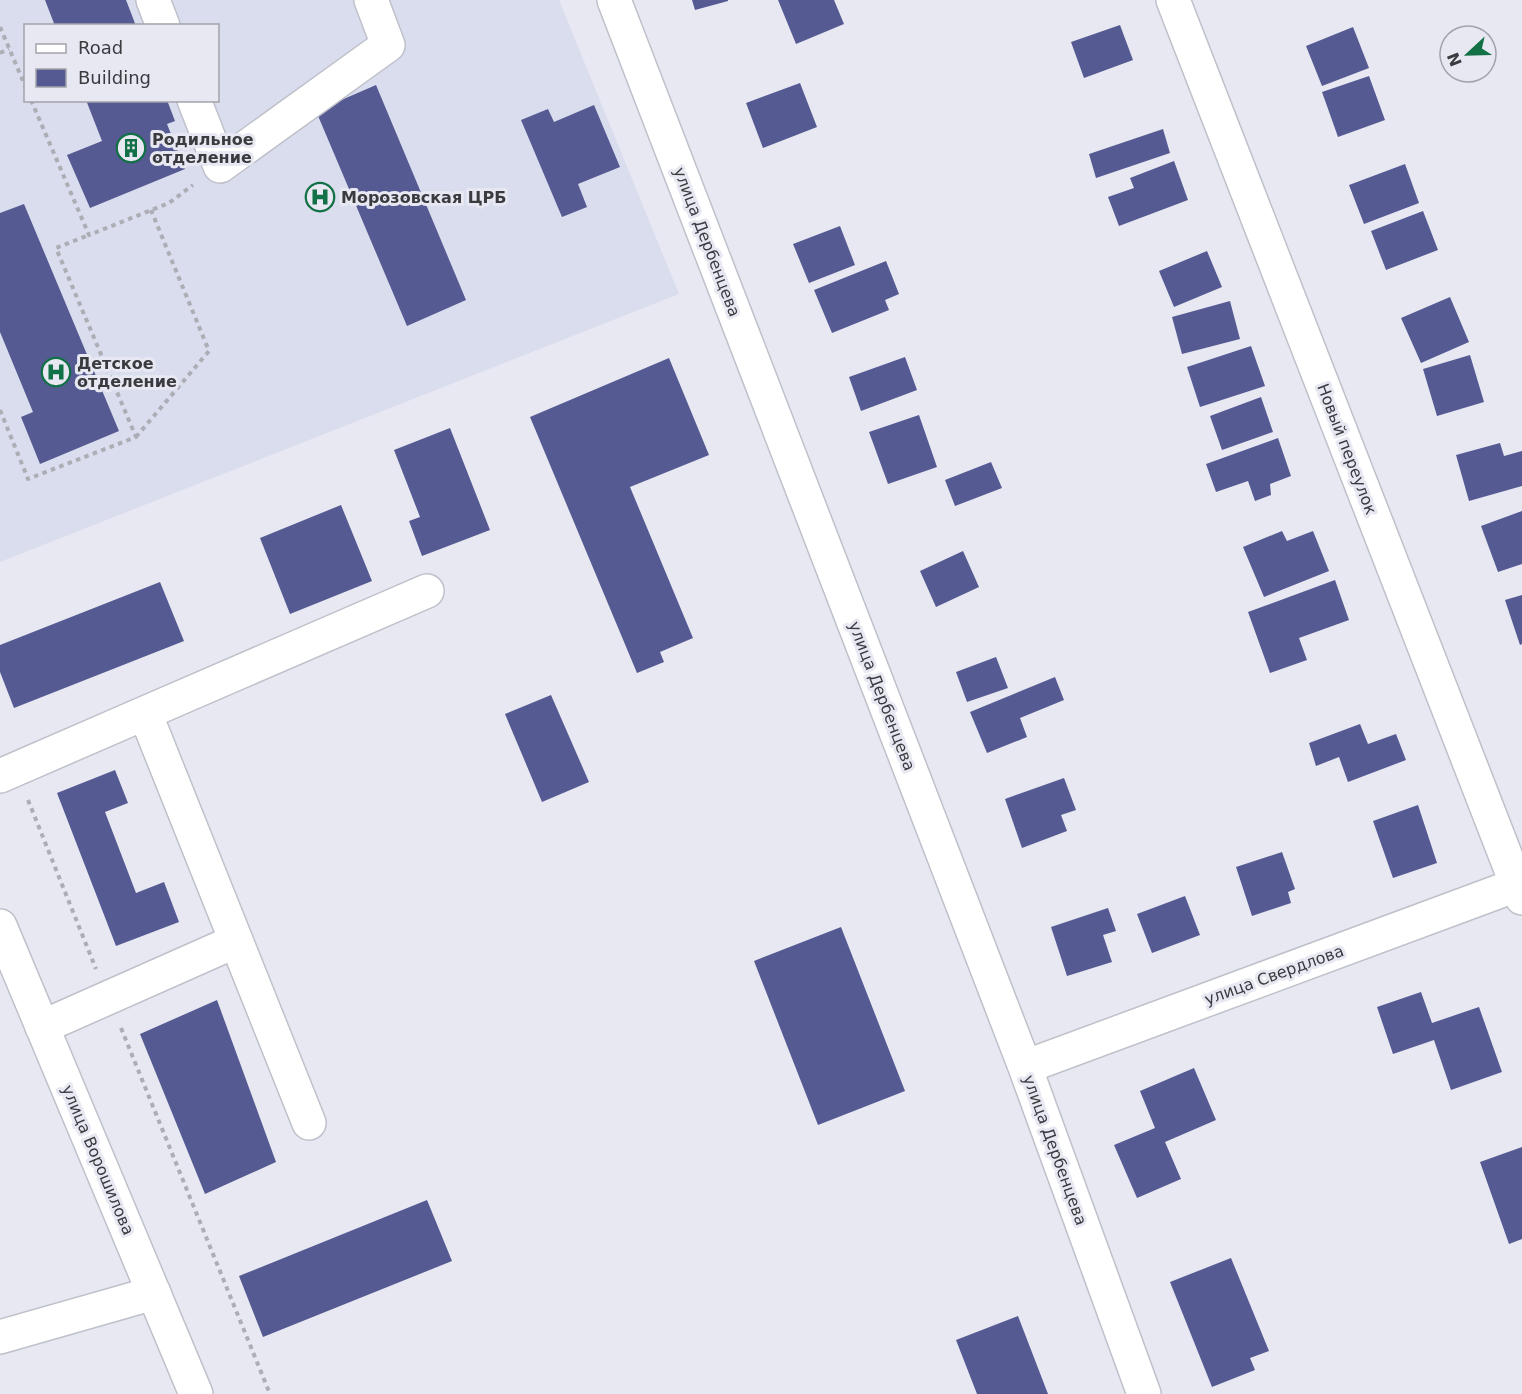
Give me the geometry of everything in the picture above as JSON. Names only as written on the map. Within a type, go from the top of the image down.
[{"type":"street","points":[[153,0],[162,24]]},
{"type":"street","points":[[195,102],[220,166],[388,45],[371,0]]},
{"type":"street","name":"улица Дербенцева","points":[[614,0],[1025,1067],[1144,1394]]},
{"type":"street","name":"Новый переулок","points":[[1173,0],[1520,888]]},
{"type":"street","points":[[8,773],[427,591]]},
{"type":"street","points":[[145,713],[309,1123]]},
{"type":"street","name":"улица Свердлова","points":[[1025,1067],[1520,888]]},
{"type":"street","name":"улица Ворошилова","points":[[0,926],[196,1394]]},
{"type":"street","points":[[42,1027],[236,941]]},
{"type":"street","points":[[0,1337],[154,1293]]},
{"type":"path","points":[[0,27],[24,83]]},
{"type":"path","points":[[0,52],[9,49]]},
{"type":"path","points":[[32,102],[89,235]]},
{"type":"path","points":[[136,437],[56,248],[169,203],[220,166]]},
{"type":"path","points":[[0,410],[28,479],[136,437],[209,351],[151,210]]},
{"type":"path","points":[[8,773],[108,998],[270,1394]]},
{"type":"shaded area","name":"Морозовская ЦРБ","points":[[0,0],[559,0],[679,294],[0,562]]},
{"type":"building","points":[[45,0],[126,0],[135,24],[54,24]]},
{"type":"building","points":[[692,0],[728,0],[728,1],[695,10]]},
{"type":"building","points":[[778,0],[834,0],[844,24],[796,44]]},
{"type":"building","points":[[1120,25],[1133,60],[1084,78],[1071,42]]},
{"type":"building","points":[[1353,27],[1369,68],[1322,86],[1306,46]]},
{"type":"building","points":[[1369,76],[1385,120],[1338,137],[1322,92]]},
{"type":"building","points":[[800,83],[817,127],[763,148],[746,103]]},
{"type":"building","points":[[376,85],[466,300],[407,326],[316,111]]},
{"type":"building","name":"Родильное отделение","points":[[87,102],[168,102],[175,121],[167,124],[185,169],[90,208],[67,155],[102,141]]},
{"type":"building","points":[[594,105],[620,167],[578,184],[587,207],[562,217],[521,120],[548,109],[554,122]]},
{"type":"building","points":[[1163,129],[1170,153],[1096,178],[1089,154]]},
{"type":"building","points":[[1174,161],[1188,200],[1119,226],[1108,197],[1134,188],[1130,178]]},
{"type":"building","points":[[1405,164],[1419,203],[1364,224],[1349,185]]},
{"type":"building","name":"Детское отделение","points":[[24,204],[119,431],[40,464],[21,417],[33,412],[0,332],[0,213]]},
{"type":"building","points":[[1423,211],[1438,250],[1386,270],[1371,231]]},
{"type":"building","points":[[840,226],[855,265],[809,283],[793,244]]},
{"type":"building","points":[[1207,251],[1222,287],[1174,307],[1159,271]]},
{"type":"building","points":[[886,261],[899,294],[885,300],[889,310],[832,333],[814,290]]},
{"type":"building","points":[[1450,297],[1469,342],[1421,363],[1401,318]]},
{"type":"building","points":[[1230,301],[1240,339],[1182,354],[1172,317]]},
{"type":"building","points":[[1251,346],[1265,386],[1200,407],[1187,367]]},
{"type":"building","points":[[1470,355],[1484,402],[1437,416],[1423,369]]},
{"type":"building","points":[[905,357],[917,390],[861,411],[849,377]]},
{"type":"building","points":[[669,358],[709,455],[630,487],[693,638],[660,652],[664,662],[637,673],[530,417]]},
{"type":"building","points":[[1261,397],[1273,432],[1222,450],[1210,416]]},
{"type":"building","points":[[919,415],[937,467],[888,484],[869,432]]},
{"type":"building","points":[[450,428],[490,530],[422,556],[409,521],[420,517],[394,450]]},
{"type":"building","points":[[1278,438],[1291,476],[1270,484],[1271,495],[1255,501],[1248,481],[1216,492],[1206,464]]},
{"type":"building","points":[[1500,443],[1504,456],[1522,451],[1522,486],[1469,501],[1456,455]]},
{"type":"building","points":[[991,462],[1002,488],[955,506],[945,480]]},
{"type":"building","points":[[341,505],[372,581],[290,614],[260,538]]},
{"type":"building","points":[[1522,511],[1522,564],[1498,572],[1481,526]]},
{"type":"building","points":[[1282,531],[1287,541],[1313,531],[1329,571],[1264,597],[1243,547]]},
{"type":"building","points":[[963,551],[979,587],[936,607],[920,571]]},
{"type":"building","points":[[1335,580],[1349,620],[1299,638],[1307,660],[1270,673],[1248,612]]},
{"type":"building","points":[[160,582],[184,641],[14,708],[0,672],[0,645]]},
{"type":"building","points":[[1522,595],[1522,644],[1520,645],[1505,600]]},
{"type":"building","points":[[996,657],[1008,688],[967,702],[956,672]]},
{"type":"building","points":[[1055,677],[1064,700],[1020,718],[1027,737],[987,753],[970,712]]},
{"type":"building","points":[[551,695],[589,782],[542,802],[505,714]]},
{"type":"building","points":[[1360,724],[1368,744],[1396,734],[1406,760],[1348,782],[1339,757],[1316,766],[1309,743]]},
{"type":"building","points":[[115,770],[128,803],[105,812],[136,893],[164,882],[179,922],[116,946],[57,793]]},
{"type":"building","points":[[1064,778],[1076,810],[1061,815],[1067,831],[1022,848],[1005,799]]},
{"type":"building","points":[[1418,805],[1437,863],[1393,878],[1373,821]]},
{"type":"building","points":[[1282,852],[1295,889],[1288,892],[1291,903],[1252,916],[1236,867]]},
{"type":"building","points":[[1185,896],[1200,935],[1152,953],[1137,914]]},
{"type":"building","points":[[1108,908],[1116,931],[1103,935],[1112,962],[1067,976],[1051,927]]},
{"type":"building","points":[[841,927],[905,1091],[818,1125],[754,961]]},
{"type":"building","points":[[1421,992],[1432,1023],[1479,1007],[1502,1072],[1451,1090],[1434,1040],[1393,1054],[1377,1007]]},
{"type":"building","points":[[217,1000],[276,1162],[205,1194],[140,1034]]},
{"type":"building","points":[[1194,1068],[1216,1120],[1165,1142],[1181,1179],[1137,1198],[1114,1145],[1155,1128],[1140,1091]]},
{"type":"building","points":[[1522,1147],[1522,1239],[1509,1244],[1480,1162]]},
{"type":"building","points":[[427,1200],[452,1261],[263,1337],[239,1276]]},
{"type":"building","points":[[1231,1258],[1269,1351],[1250,1358],[1255,1370],[1212,1387],[1170,1282]]},
{"type":"building","points":[[1018,1316],[1048,1394],[977,1394],[956,1340]]},
{"type":"place","name":"Родильное отделение","points":[[131,148]]},
{"type":"place","name":"Морозовская ЦРБ","points":[[320,197]]},
{"type":"place","name":"Детское отделение","points":[[56,372]]}]
